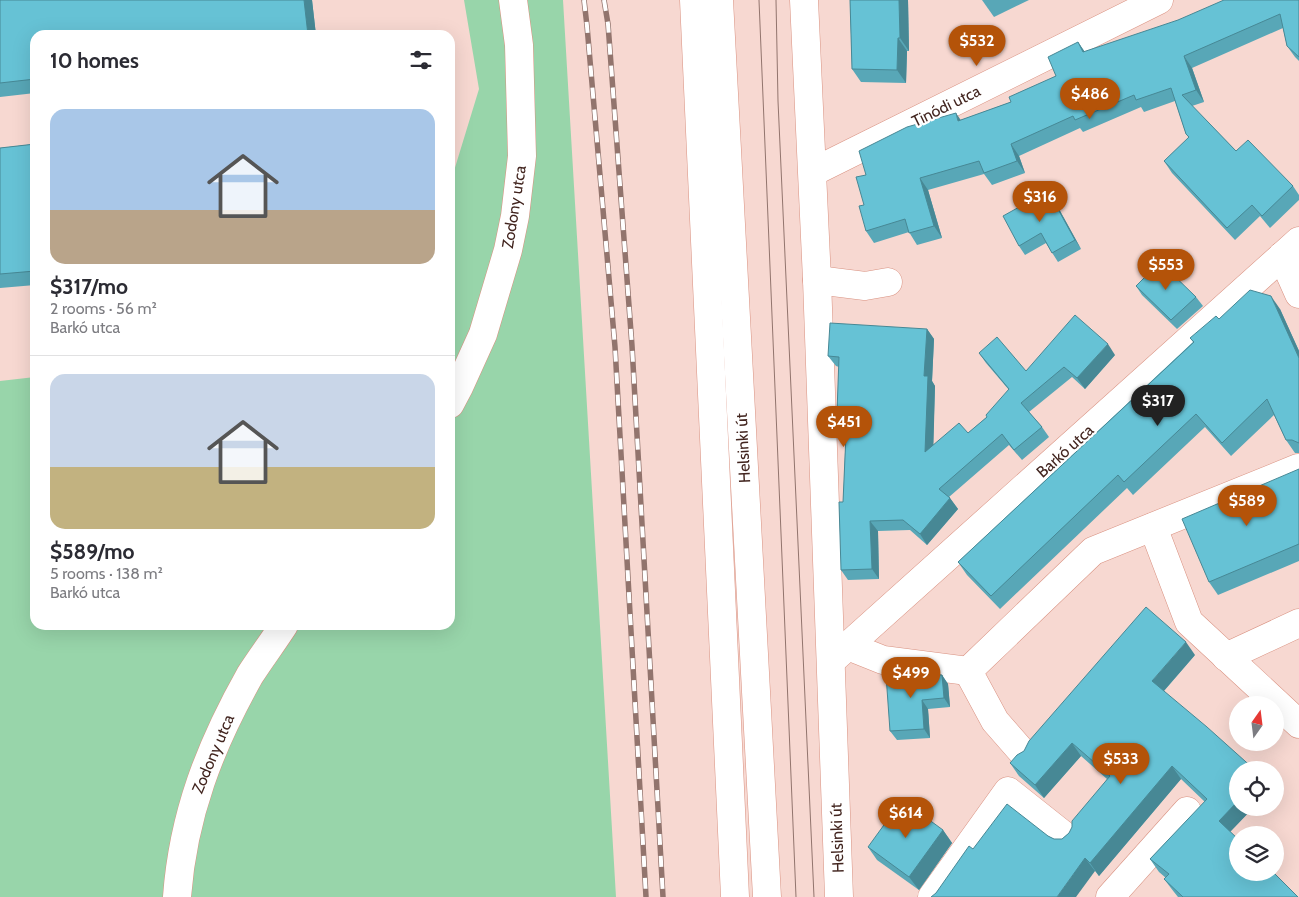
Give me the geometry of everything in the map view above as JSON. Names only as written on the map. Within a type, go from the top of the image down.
[{"type":"street","name":"Zodony utca","points":[[455,396],[482,334],[508,250],[515,216],[522,146],[519,45],[514,0]]},
{"type":"street","name":"Helsinki út","points":[[694,0],[735,897]]},
{"type":"street","name":"Helsinki út","points":[[719,0],[767,897]]},
{"type":"street","name":"Helsinki út","points":[[804,0],[817,280],[840,653],[839,897]]},
{"type":"street","name":"Tinódi utca","points":[[813,172],[1159,0]]},
{"type":"street","points":[[1291,248],[1299,294]]},
{"type":"street","name":"Barkó utca","points":[[840,653],[1291,248]]},
{"type":"street","points":[[817,280],[865,286],[888,282]]},
{"type":"street","points":[[968,671],[1093,551],[1298,468]]},
{"type":"street","points":[[1153,527],[1189,622],[1299,724]]},
{"type":"street","points":[[1226,656],[1299,623]]},
{"type":"street","name":"Zodony utca","points":[[177,897],[184,845],[193,802],[209,758],[251,674],[281,630]]},
{"type":"street","points":[[840,653],[968,671]]},
{"type":"street","points":[[968,671],[995,721],[1023,753]]},
{"type":"street","points":[[932,897],[1008,791],[1066,837]]},
{"type":"street","points":[[1110,897],[1187,811]]},
{"type":"green space","points":[[464,0],[563,0],[616,897],[0,897],[0,381],[30,378],[30,630],[455,630],[455,168],[479,89]]},
{"type":"building","points":[[0,0],[304,0],[307,30],[30,30],[30,80],[0,83]]},
{"type":"building","points":[[850,0],[899,0],[900,38],[898,38],[897,70],[852,69]]},
{"type":"building","points":[[1224,0],[1299,0],[1299,57],[1287,46],[1280,14],[1184,56],[1196,90],[1182,95],[1236,151],[1248,140],[1293,186],[1262,216],[1252,205],[1227,228],[1164,161],[1189,137],[1186,134],[1171,88],[1136,100],[1134,95],[1075,120],[1073,116],[1011,144],[1017,161],[984,173],[979,161],[920,178],[934,226],[909,233],[905,219],[866,231],[859,206],[864,205],[856,177],[866,175],[859,151],[907,127],[956,113],[958,121],[1011,102],[1009,97],[1056,76],[1048,57],[1078,42],[1083,52],[1178,20]]},
{"type":"building","points":[[30,145],[30,271],[0,274],[0,148]]},
{"type":"building","points":[[1048,191],[1075,240],[1052,253],[1041,233],[1019,246],[1003,216]]},
{"type":"building","points":[[1160,262],[1196,297],[1171,320],[1136,286]]},
{"type":"building","points":[[1250,290],[1271,296],[1299,358],[1299,443],[1286,440],[1267,399],[1222,443],[1196,414],[1124,482],[1118,475],[991,596],[958,562],[1194,342],[1190,338],[1216,316],[1219,319]]},
{"type":"building","points":[[1075,315],[1108,344],[1077,378],[1064,367],[1021,403],[1042,427],[1014,450],[1002,434],[939,489],[950,498],[920,534],[903,520],[870,521],[872,569],[841,570],[839,502],[843,502],[847,412],[837,412],[839,357],[828,356],[830,323],[927,329],[924,376],[928,376],[925,452],[959,423],[968,433],[987,417],[986,415],[1009,389],[979,353],[997,337],[1026,371]]},
{"type":"building","points":[[1299,469],[1299,544],[1209,582],[1182,519]]},
{"type":"building","points":[[1146,607],[1186,642],[1152,681],[1229,747],[1229,751],[1234,751],[1245,761],[1229,761],[1229,810],[1219,821],[1229,830],[1229,881],[1282,881],[1298,897],[1183,897],[1164,879],[1169,874],[1150,859],[1207,799],[1172,766],[1090,863],[1085,858],[1057,897],[931,897],[936,893],[969,846],[973,849],[1007,804],[1048,836],[1054,839],[1062,839],[1069,833],[1072,821],[1110,776],[1072,743],[1035,785],[1010,763],[1017,755],[1024,751],[1029,741]]},
{"type":"building","points":[[922,673],[942,675],[944,698],[922,700],[924,729],[890,731],[886,675]]},
{"type":"building","points":[[902,800],[943,830],[909,877],[868,847]]},
{"type":"tram line","points":[[759,0],[796,897]]},
{"type":"tram line","points":[[776,0],[778,101],[814,897]]},
{"type":"railway","points":[[584,0],[615,347],[646,897]]},
{"type":"railway","points":[[604,0],[608,24],[632,346],[663,897]]}]
